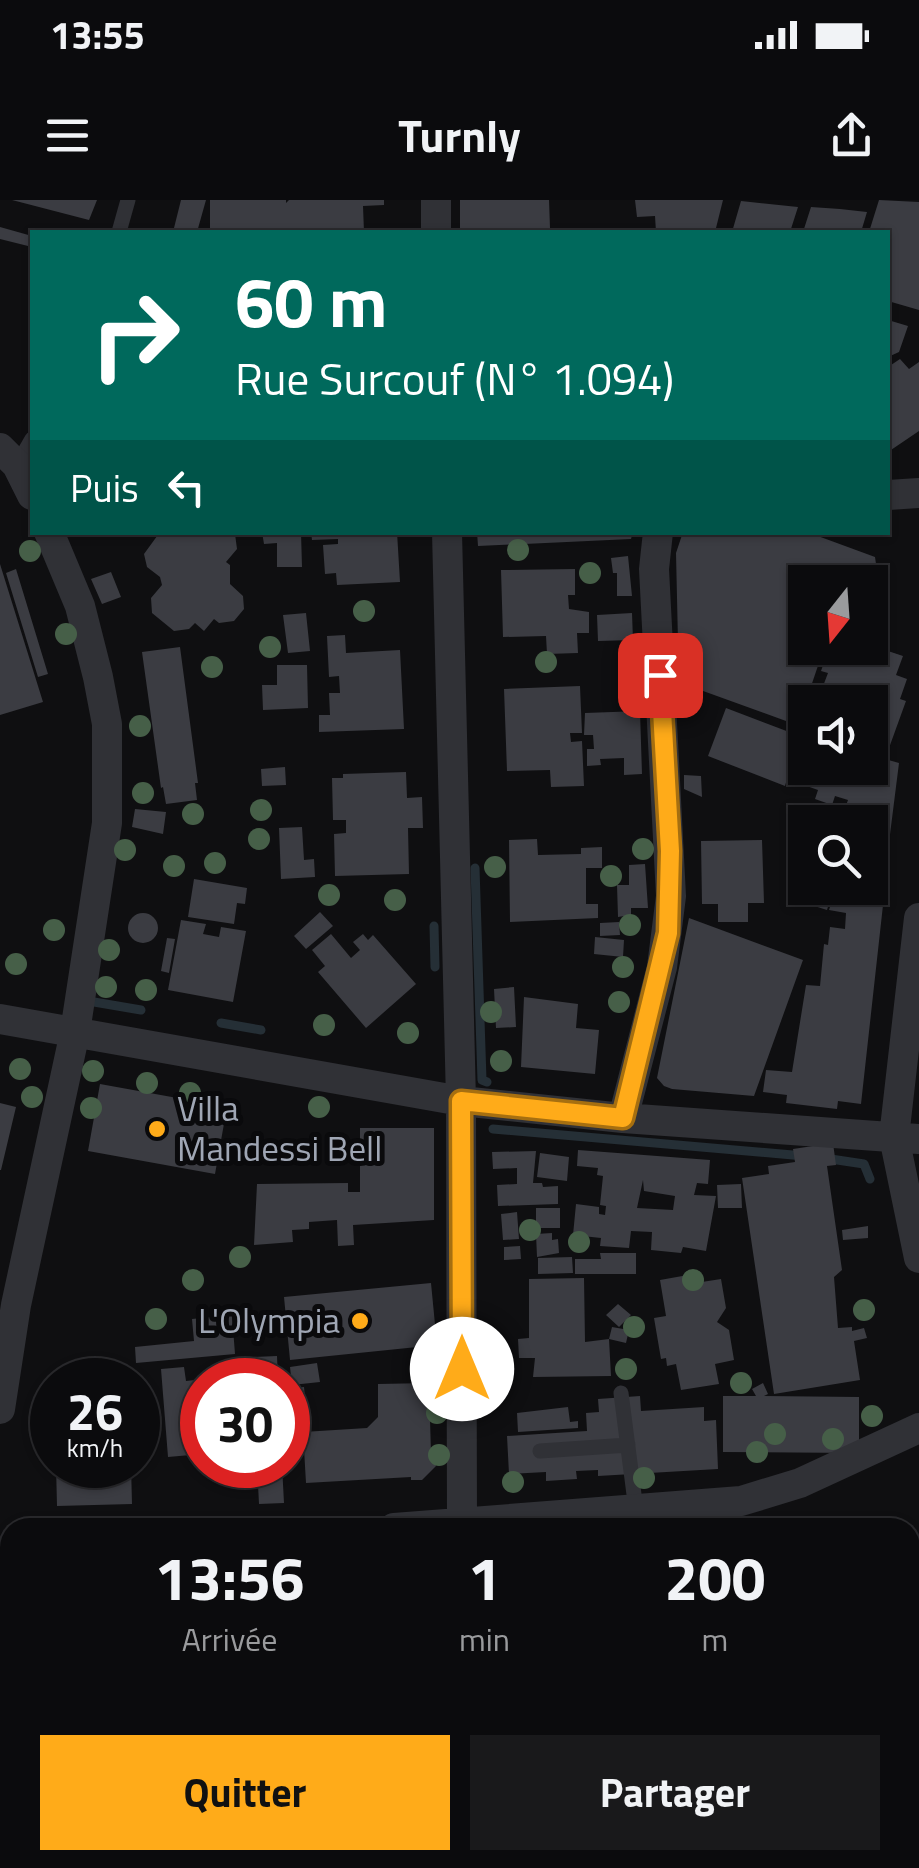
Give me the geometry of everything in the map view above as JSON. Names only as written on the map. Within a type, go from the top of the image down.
[{"type":"street","points":[[436,200],[436,230]]},
{"type":"street","points":[[9,456],[30,492]]},
{"type":"street","points":[[890,495],[919,493]]},
{"type":"street","points":[[0,1409],[16,1305],[75,1032],[107,823],[107,724],[80,606],[50,535]]},
{"type":"street","points":[[447,535],[461,1101],[462,1518]]},
{"type":"street","points":[[623,1118],[662,966],[671,896],[654,569],[658,535]]},
{"type":"street","points":[[919,918],[907,1138],[919,1258]]},
{"type":"street","points":[[0,1019],[461,1101],[623,1118],[907,1138]]},
{"type":"street","points":[[529,1518],[741,1501],[800,1483],[919,1428]]},
{"type":"lane","points":[[120,230],[128,200]]},
{"type":"lane","points":[[9,456],[30,440]]},
{"type":"lane","points":[[621,1392],[636,1510]]},
{"type":"lane","points":[[540,1451],[628,1445]]},
{"type":"building","points":[[12,200],[97,200],[89,220]]},
{"type":"building","points":[[181,200],[206,200],[198,230],[174,230]]},
{"type":"building","points":[[210,200],[384,200],[384,205],[363,206],[364,230],[210,230]]},
{"type":"building","points":[[460,200],[549,200],[550,228],[460,230]]},
{"type":"building","points":[[635,200],[723,200],[716,230],[656,230],[655,216],[637,217]]},
{"type":"building","points":[[879,200],[919,202],[919,310],[890,302],[890,230],[870,230]]},
{"type":"building","points":[[741,201],[798,207],[791,230],[733,230]]},
{"type":"building","points":[[811,207],[867,212],[862,230],[804,230]]},
{"type":"building","points":[[0,227],[30,235],[30,246],[0,239]]},
{"type":"building","points":[[890,321],[908,326],[899,352],[890,356]]},
{"type":"building","points":[[900,359],[909,369],[919,362],[919,431],[890,451],[890,366]]},
{"type":"building","points":[[158,535],[235,535],[237,549],[226,562],[230,565],[230,584],[243,596],[244,609],[234,621],[219,623],[214,619],[204,631],[195,623],[189,629],[174,631],[152,613],[151,598],[162,585],[160,577],[147,567],[144,554]]},
{"type":"building","points":[[262,535],[301,535],[302,567],[277,567],[277,543],[264,544]]},
{"type":"building","points":[[311,535],[397,535],[400,582],[337,585],[336,573],[325,574],[323,545],[338,544],[338,539],[312,540]]},
{"type":"building","points":[[477,535],[632,535],[631,539],[478,546]]},
{"type":"building","points":[[682,535],[815,535],[875,557],[876,565],[788,565],[788,665],[818,665],[811,685],[788,685],[788,722],[692,687],[679,687],[676,553]]},
{"type":"building","points":[[628,556],[632,596],[617,596],[617,573],[613,573],[611,558]]},
{"type":"building","points":[[0,564],[43,702],[0,715]]},
{"type":"building","points":[[16,569],[48,674],[38,677],[6,573]]},
{"type":"building","points":[[575,569],[575,595],[568,595],[569,609],[589,612],[589,633],[577,633],[578,653],[547,654],[546,636],[503,637],[501,570]]},
{"type":"building","points":[[111,572],[121,597],[102,604],[91,579]]},
{"type":"building","points":[[306,613],[310,651],[288,653],[283,615]]},
{"type":"building","points":[[632,613],[633,640],[598,641],[597,615]]},
{"type":"building","points":[[345,635],[346,653],[400,650],[404,729],[319,732],[319,715],[330,715],[329,693],[340,693],[339,676],[329,677],[327,636]]},
{"type":"building","points":[[180,647],[197,800],[166,804],[142,652]]},
{"type":"building","points":[[888,651],[903,656],[896,675],[907,679],[900,699],[906,701],[888,751],[888,685],[823,685],[828,673],[821,671],[823,665],[888,665]]},
{"type":"building","points":[[277,665],[307,665],[308,708],[263,710],[262,685],[277,685]]},
{"type":"building","points":[[580,686],[582,733],[570,733],[571,742],[582,741],[584,786],[551,787],[550,770],[507,771],[504,689]]},
{"type":"building","points":[[726,708],[788,732],[785,786],[708,756]]},
{"type":"building","points":[[640,711],[642,774],[624,775],[624,758],[600,759],[601,765],[587,766],[587,749],[594,749],[593,735],[584,735],[585,713]]},
{"type":"building","points":[[888,760],[899,763],[888,850],[888,805],[846,805],[848,800],[835,796],[832,805],[815,799],[818,790],[804,785],[888,785]]},
{"type":"building","points":[[285,767],[286,785],[262,786],[261,769]]},
{"type":"building","points":[[406,772],[407,798],[422,797],[423,828],[408,828],[409,874],[335,876],[334,834],[346,833],[346,820],[333,820],[332,778],[343,778],[343,774]]},
{"type":"building","points":[[684,775],[701,776],[702,797],[684,789]]},
{"type":"building","points":[[135,809],[166,812],[163,834],[132,827]]},
{"type":"building","points":[[302,827],[304,860],[314,859],[315,877],[281,879],[279,828]]},
{"type":"building","points":[[537,839],[538,855],[581,854],[581,848],[602,847],[602,868],[586,868],[586,904],[598,904],[598,918],[510,922],[509,840]]},
{"type":"building","points":[[762,840],[764,903],[748,903],[748,922],[718,922],[718,904],[702,904],[701,841]]},
{"type":"building","points":[[645,864],[648,908],[631,908],[631,915],[618,917],[617,885],[629,885],[629,865]]},
{"type":"building","points":[[194,879],[247,888],[245,904],[237,903],[234,924],[188,917]]},
{"type":"building","points":[[831,905],[883,905],[861,1104],[838,1101],[837,1109],[786,1103],[787,1095],[763,1092],[766,1070],[792,1072],[806,985],[820,986],[824,944],[828,945],[830,927],[845,929],[846,913],[829,910]]},
{"type":"building","points":[[320,912],[333,926],[306,949],[294,936]]},
{"type":"building","points":[[143,913],[154,917],[158,928],[154,939],[143,943],[132,939],[128,928],[132,917]]},
{"type":"building","points":[[689,918],[803,960],[754,1096],[672,1089],[657,1078]]},
{"type":"building","points":[[181,920],[206,924],[203,934],[219,937],[221,927],[246,931],[233,1002],[168,990]]},
{"type":"building","points":[[619,922],[620,935],[600,936],[600,923]]},
{"type":"building","points":[[331,934],[351,958],[360,950],[353,942],[363,934],[368,940],[373,935],[416,984],[366,1028],[318,972],[325,966],[312,950]]},
{"type":"building","points":[[595,937],[624,940],[623,957],[594,954]]},
{"type":"building","points":[[167,938],[175,939],[169,973],[161,971]]},
{"type":"building","points":[[514,987],[516,1027],[496,1028],[494,989]]},
{"type":"building","points":[[524,997],[578,1004],[576,1028],[599,1030],[595,1074],[521,1067]]},
{"type":"building","name":"Villa Mandessi Bell","points":[[100,1084],[227,1107],[215,1174],[88,1151]]},
{"type":"building","points":[[0,1103],[16,1107],[1,1170],[0,1170]]},
{"type":"building","points":[[360,1128],[434,1128],[434,1220],[353,1225],[354,1245],[338,1246],[337,1220],[309,1222],[309,1229],[292,1230],[293,1242],[254,1245],[257,1184],[348,1183],[348,1192],[360,1192]]},
{"type":"building","points":[[833,1143],[836,1165],[827,1166],[842,1270],[834,1277],[838,1328],[864,1328],[867,1338],[854,1341],[860,1380],[774,1394],[742,1178],[769,1174],[768,1166],[795,1162],[793,1149]]},
{"type":"building","points":[[578,1150],[710,1160],[708,1184],[697,1183],[694,1195],[716,1196],[706,1251],[683,1247],[681,1253],[651,1250],[652,1232],[631,1231],[629,1248],[600,1246],[601,1238],[573,1235],[576,1204],[599,1207],[599,1214],[605,1215],[606,1206],[600,1205],[603,1176],[597,1175],[598,1168],[577,1166]],"holes":[[[643,1180],[644,1191],[675,1196],[673,1210],[637,1208]]]},
{"type":"building","points":[[536,1151],[533,1183],[558,1186],[558,1204],[498,1206],[497,1185],[517,1184],[517,1168],[493,1169],[492,1152]]},
{"type":"building","points":[[540,1153],[569,1157],[567,1181],[537,1177]]},
{"type":"building","points":[[741,1184],[742,1208],[718,1208],[717,1185]]},
{"type":"building","points":[[536,1208],[560,1208],[560,1228],[536,1228]]},
{"type":"building","points":[[517,1212],[519,1239],[503,1240],[501,1214]]},
{"type":"building","points":[[868,1226],[868,1238],[843,1240],[842,1230]]},
{"type":"building","points":[[552,1233],[552,1240],[558,1239],[559,1253],[537,1257],[536,1234]]},
{"type":"building","points":[[520,1246],[521,1259],[504,1260],[504,1247]]},
{"type":"building","points":[[600,1253],[636,1253],[636,1274],[575,1274],[575,1259],[601,1259]]},
{"type":"building","points":[[572,1257],[573,1273],[538,1274],[538,1258]]},
{"type":"building","points":[[688,1275],[689,1284],[721,1279],[726,1308],[717,1322],[729,1330],[734,1360],[715,1364],[719,1384],[681,1390],[676,1364],[667,1366],[666,1358],[661,1359],[654,1318],[666,1316],[660,1280]]},
{"type":"building","points":[[584,1278],[585,1342],[609,1339],[611,1376],[533,1377],[535,1358],[519,1358],[518,1339],[529,1338],[529,1279]]},
{"type":"building","name":"L'Olympia","points":[[431,1283],[437,1345],[290,1358],[284,1297]]},
{"type":"building","points":[[618,1304],[631,1315],[619,1327],[606,1315]]},
{"type":"building","points":[[232,1315],[235,1354],[160,1361],[136,1358],[135,1347],[194,1341],[192,1319]]},
{"type":"building","points":[[612,1327],[629,1330],[626,1343],[609,1339]]},
{"type":"building","points":[[317,1363],[320,1382],[310,1383],[310,1364]]},
{"type":"building","points":[[180,1367],[180,1456],[168,1457],[161,1369]]},
{"type":"building","points":[[429,1383],[431,1454],[436,1466],[422,1480],[411,1477],[310,1483],[310,1432],[367,1428],[378,1417],[378,1384]]},
{"type":"building","points":[[763,1383],[768,1394],[764,1396],[859,1397],[859,1453],[723,1452],[723,1396],[756,1396],[752,1389]]},
{"type":"building","points":[[640,1396],[641,1411],[704,1407],[704,1421],[716,1420],[718,1469],[598,1476],[598,1470],[576,1471],[577,1479],[546,1481],[546,1472],[509,1474],[507,1436],[587,1431],[586,1413],[599,1412],[598,1399]]},
{"type":"building","points":[[568,1407],[570,1422],[578,1421],[578,1428],[518,1432],[517,1413]]},
{"type":"building","points":[[57,1488],[132,1488],[132,1504],[57,1506]]},
{"type":"building","points":[[258,1488],[283,1488],[284,1503],[259,1504]]},
{"type":"waterway","points":[[475,868],[482,1080],[487,1082]]},
{"type":"waterway","points":[[434,926],[435,967]]},
{"type":"waterway","points":[[94,1002],[141,1010]]},
{"type":"waterway","points":[[221,1023],[261,1030]]},
{"type":"waterway","points":[[493,1129],[804,1156]]},
{"type":"waterway","points":[[824,1158],[864,1164],[870,1179]]},
{"type":"place","name":"Villa Mandessi Bell","points":[[157,1129]]},
{"type":"place","name":"L'Olympia","points":[[360,1321]]},
{"type":"route","points":[[462,1369],[461,1101],[623,1118],[668,933],[670,851],[660,675]]}]
